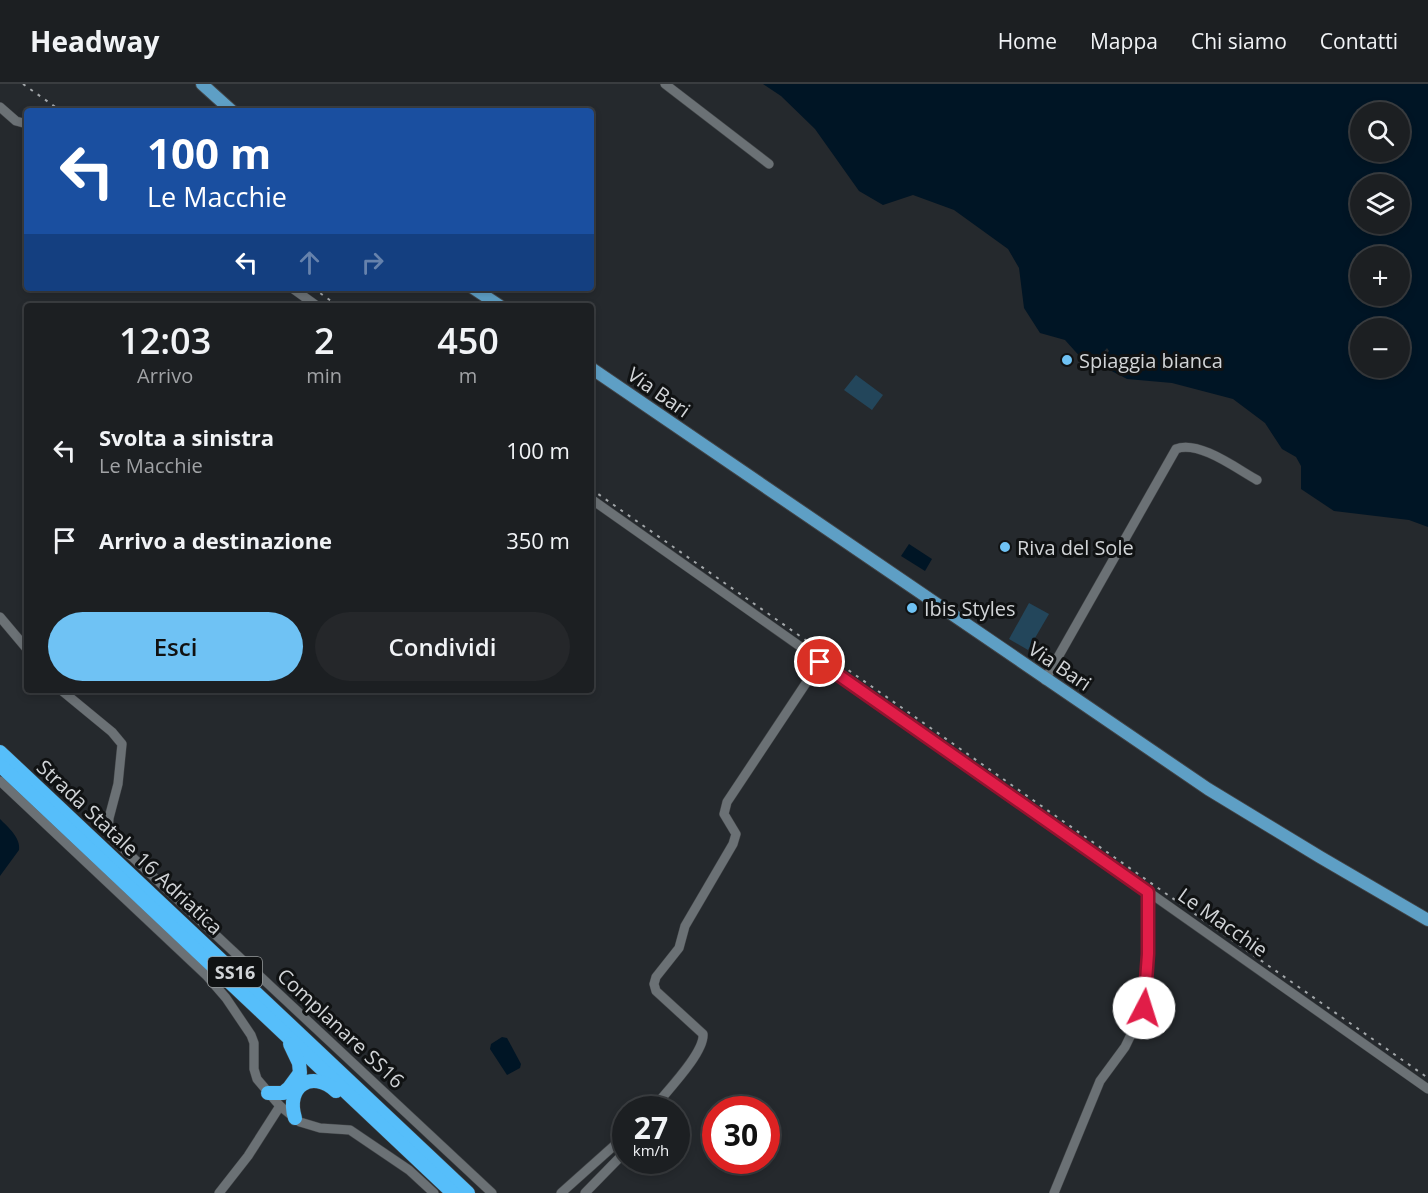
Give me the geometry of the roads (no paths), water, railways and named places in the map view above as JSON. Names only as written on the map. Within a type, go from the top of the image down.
[{"type":"highway","name":"Strada Statale 16 Adriatica","points":[[0,752],[468,1193]]},
{"type":"highway","name":"Strada Statale 16 Adriatica","points":[[0,765],[453,1193]]},
{"type":"highway","points":[[283,1032],[299,1063],[300,1073],[285,1100]]},
{"type":"highway","points":[[285,1100],[303,1084],[315,1081],[328,1083],[344,1099],[357,1103]]},
{"type":"highway","points":[[268,1093],[285,1100],[295,1118]]},
{"type":"main road","points":[[202,84],[229,108]]},
{"type":"main road","points":[[478,291],[496,303]]},
{"type":"main road","name":"Via Bari","points":[[594,370],[1208,789],[1325,861],[1428,920]]},
{"type":"street","points":[[665,84],[769,164]]},
{"type":"street","points":[[0,107],[16,121],[24,123]]},
{"type":"street","points":[[296,291],[313,303]]},
{"type":"street","points":[[1046,680],[1176,448],[1193,447],[1257,480]]},
{"type":"street","name":"Le Macchie","points":[[594,501],[1428,1089]]},
{"type":"street","points":[[0,617],[24,645]]},
{"type":"street","points":[[663,1096],[692,1060],[704,1040],[703,1034],[656,991],[654,984],[656,977],[679,948],[685,926],[733,844],[736,834],[724,814],[727,802],[820,662]]},
{"type":"street","name":"Complanare SS16","points":[[65,693],[112,732],[122,744],[118,784],[109,818],[108,831],[113,838],[492,1193]]},
{"type":"street","points":[[0,781],[207,976],[226,998],[251,1035],[254,1043],[254,1069],[257,1079],[268,1093]]},
{"type":"street","points":[[1054,1193],[1100,1081],[1125,1047],[1144,1008],[1148,954],[1148,892]]},
{"type":"street","points":[[219,1193],[248,1156],[285,1100]]},
{"type":"street","points":[[295,1118],[300,1122],[320,1128],[350,1130],[409,1170],[434,1193]]},
{"type":"street","points":[[561,1193],[612,1147]]},
{"type":"street","points":[[585,1193],[612,1165]]},
{"type":"railway","points":[[23,84],[57,108]]},
{"type":"railway","points":[[317,291],[334,303]]},
{"type":"railway","points":[[594,491],[1428,1078]]},
{"type":"place","name":"Spiaggia bianca","points":[[1067,360]]},
{"type":"place","name":"Riva del Sole","points":[[1005,547]]},
{"type":"place","name":"Ibis Styles","points":[[912,608]]}]
